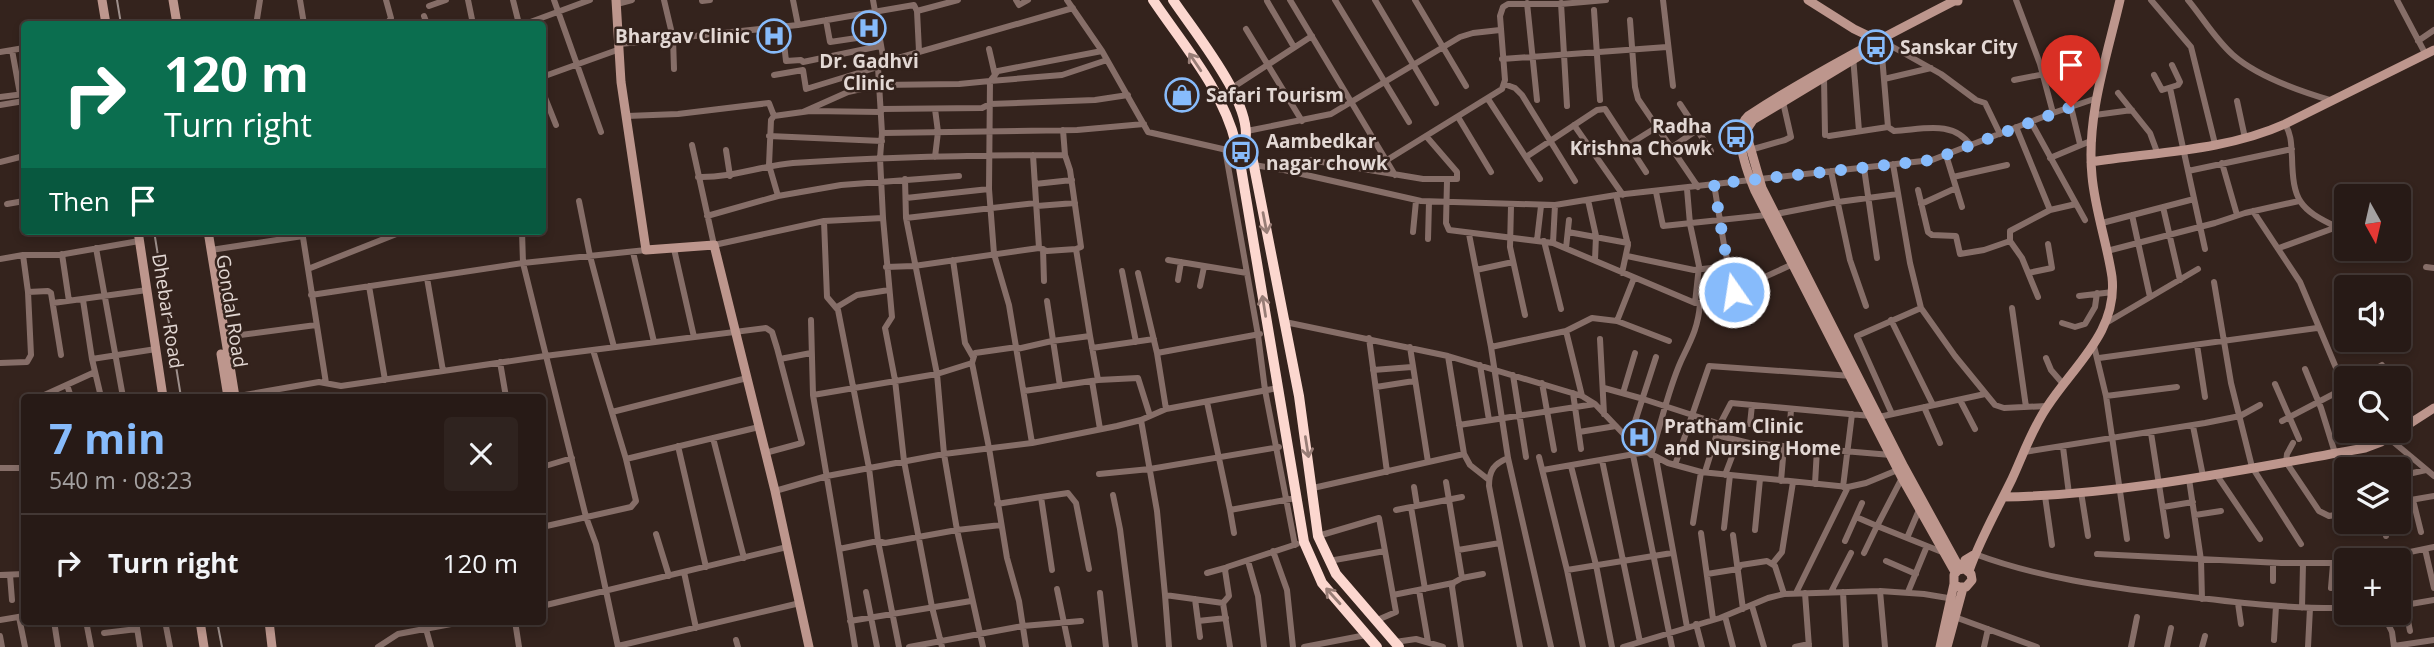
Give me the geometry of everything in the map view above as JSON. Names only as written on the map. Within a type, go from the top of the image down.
[{"type":"highway","points":[[1153,0],[1217,93],[1237,143]]},
{"type":"highway","points":[[1173,0],[1242,108],[1234,158],[1240,162],[1253,161]]},
{"type":"highway","points":[[1237,143],[1252,147],[1313,488],[1318,536],[1336,574],[1396,645]]},
{"type":"highway","points":[[1240,162],[1263,334],[1278,388],[1283,446],[1299,543],[1322,583],[1377,647]]},
{"type":"highway","points":[[1365,633],[1371,622],[1379,624]]},
{"type":"street","points":[[102,0],[106,21]]},
{"type":"street","points":[[168,0],[172,21]]},
{"type":"street","points":[[173,0],[176,21]]},
{"type":"street","points":[[257,21],[260,0]]},
{"type":"street","points":[[300,0],[304,21]]},
{"type":"street","points":[[386,0],[391,18],[389,21]]},
{"type":"street","points":[[429,6],[446,0]]},
{"type":"street","points":[[468,0],[472,21]]},
{"type":"street","points":[[513,0],[518,21]]},
{"type":"street","points":[[554,0],[601,132]]},
{"type":"street","points":[[532,21],[590,0]]},
{"type":"street","points":[[632,0],[616,2],[621,82],[646,250]]},
{"type":"street","points":[[664,0],[673,38],[674,69]]},
{"type":"street","points":[[793,0],[798,25]]},
{"type":"street","points":[[873,0],[880,46],[881,181],[892,317],[885,328],[895,380],[904,461],[941,644]]},
{"type":"street","points":[[546,75],[620,46],[798,25],[958,0]]},
{"type":"street","points":[[1016,0],[1019,5],[1028,0]]},
{"type":"street","points":[[1067,0],[1102,51],[1148,132],[1237,143],[1331,114],[1467,34],[1500,30]]},
{"type":"street","points":[[1290,0],[1395,175]]},
{"type":"street","points":[[1335,0],[1409,122]]},
{"type":"street","points":[[1375,0],[1436,103]]},
{"type":"street","points":[[1415,0],[1466,86]]},
{"type":"street","points":[[1388,160],[1499,92],[1504,84],[1500,11],[1507,2],[1606,0]]},
{"type":"street","points":[[1663,0],[1673,86]]},
{"type":"street","points":[[1808,0],[1854,29],[1931,68],[1976,100],[1985,103],[2000,134]]},
{"type":"street","points":[[1959,0],[1956,5],[1853,56],[1744,120],[1741,137],[1754,179],[1875,416],[1919,510],[1942,552],[1972,577],[1971,583],[1959,586]]},
{"type":"street","points":[[2016,0],[2043,75],[2053,113]]},
{"type":"street","points":[[1959,586],[1953,578],[1962,570],[1965,560],[1975,554],[2047,406],[2094,346],[2106,323],[2113,292],[2091,162],[2097,99],[2120,0]]},
{"type":"street","points":[[2151,0],[2190,47],[2215,144]]},
{"type":"street","points":[[2188,0],[2240,61],[2262,73],[2333,101]]},
{"type":"street","points":[[1267,1],[1294,47]]},
{"type":"street","points":[[2091,162],[2245,138],[2287,124],[2430,52],[2418,41],[2400,1]]},
{"type":"street","points":[[1560,2],[1567,106]]},
{"type":"street","points":[[1527,3],[1537,100]]},
{"type":"street","points":[[914,5],[919,51]]},
{"type":"street","points":[[774,75],[803,70],[806,89],[919,51],[1073,8]]},
{"type":"street","points":[[1594,10],[1600,100]]},
{"type":"street","points":[[424,16],[426,21]]},
{"type":"street","points":[[826,20],[830,42],[877,35]]},
{"type":"street","points":[[1630,20],[1636,94],[1698,187]]},
{"type":"street","points":[[782,26],[786,61],[803,62],[880,46]]},
{"type":"street","points":[[1246,29],[1302,121]]},
{"type":"street","points":[[2418,41],[2434,30]]},
{"type":"street","points":[[1232,89],[1312,36]]},
{"type":"street","points":[[1881,42],[1888,128]]},
{"type":"street","points":[[1502,60],[1667,47]]},
{"type":"street","points":[[0,52],[21,48]]},
{"type":"street","points":[[989,49],[995,75]]},
{"type":"street","points":[[12,50],[21,72]]},
{"type":"street","points":[[1032,443],[1009,304],[994,254],[989,207],[990,81],[998,72],[1102,51]]},
{"type":"street","points":[[1754,179],[1747,136],[1749,124],[1853,56]]},
{"type":"street","points":[[1853,56],[1859,131]]},
{"type":"street","points":[[803,112],[848,92],[879,85],[959,84],[1062,75],[1107,60]]},
{"type":"street","points":[[2014,80],[2105,62]]},
{"type":"street","points":[[2154,75],[2161,89],[2180,84],[2172,65]]},
{"type":"street","points":[[1884,79],[1931,68]]},
{"type":"street","points":[[1824,77],[1827,135],[1888,128],[1894,131],[1947,128],[1958,132],[1970,146]]},
{"type":"street","points":[[1504,84],[1515,88],[1522,95],[1575,181]]},
{"type":"street","points":[[2171,88],[2205,249]]},
{"type":"street","points":[[2118,93],[2150,133],[2157,152]]},
{"type":"street","points":[[0,97],[21,94]]},
{"type":"street","points":[[774,116],[803,112],[982,108],[990,104],[1095,100],[1128,95]]},
{"type":"street","points":[[1488,99],[1540,179]]},
{"type":"street","points":[[1253,161],[1416,201],[1446,204],[1555,205],[1619,195],[1932,160],[2053,113],[2097,99]]},
{"type":"street","points":[[546,100],[556,125]]},
{"type":"street","points":[[2237,101],[2245,138]]},
{"type":"street","points":[[0,105],[21,102]]},
{"type":"street","points":[[1750,150],[1791,136],[1783,102]]},
{"type":"street","points":[[627,116],[678,114],[769,103],[774,116]]},
{"type":"street","points":[[1680,104],[1711,151]]},
{"type":"street","points":[[2071,107],[2080,144]]},
{"type":"street","points":[[935,108],[938,132],[935,157]]},
{"type":"street","points":[[1526,157],[1597,110],[1605,109],[1646,172]]},
{"type":"street","points":[[2095,115],[2132,110]]},
{"type":"street","points":[[774,116],[769,136],[769,165],[778,196]]},
{"type":"street","points":[[1458,117],[1491,172]]},
{"type":"street","points":[[2031,122],[2085,220]]},
{"type":"street","points":[[882,132],[1063,130],[1144,124]]},
{"type":"street","points":[[2279,248],[2337,227],[2307,211],[2299,201],[2287,124]]},
{"type":"street","points":[[1574,125],[1619,195],[1628,243],[1622,273]]},
{"type":"street","points":[[1628,145],[1657,127]]},
{"type":"street","points":[[2016,127],[2050,210]]},
{"type":"street","points":[[887,267],[914,266],[1041,248],[1047,251],[1081,247],[1063,130]]},
{"type":"street","points":[[1671,148],[1697,130]]},
{"type":"street","points":[[769,136],[882,141]]},
{"type":"street","points":[[1310,160],[1395,175],[1447,181],[1457,179],[1458,174],[1426,136]]},
{"type":"street","points":[[2050,158],[2093,139]]},
{"type":"street","points":[[1099,474],[1283,446],[1265,390],[1263,334],[1247,274],[1237,143]]},
{"type":"street","points":[[692,145],[775,491],[809,647]]},
{"type":"street","points":[[2188,171],[2292,149]]},
{"type":"street","points":[[726,150],[730,176]]},
{"type":"street","points":[[1033,155],[1044,281]]},
{"type":"street","points":[[698,177],[730,176],[769,165],[880,158],[1065,155]]},
{"type":"street","points":[[1946,155],[1962,207]]},
{"type":"street","points":[[0,162],[21,157]]},
{"type":"street","points":[[2222,163],[2237,215]]},
{"type":"street","points":[[1893,164],[1910,263],[1921,308],[1955,356],[1985,394],[1999,407],[2047,406]]},
{"type":"street","points":[[1953,177],[2007,165]]},
{"type":"street","points":[[1864,167],[1877,258]]},
{"type":"street","points":[[1831,171],[1853,273],[1866,306]]},
{"type":"street","points":[[707,216],[778,196],[841,185],[959,176]]},
{"type":"street","points":[[905,179],[906,219],[937,374],[944,454],[971,601],[983,647]]},
{"type":"street","points":[[1035,184],[1072,180]]},
{"type":"street","points":[[1447,181],[1447,227],[1454,231],[1553,243],[1698,304],[1708,303],[1793,264]]},
{"type":"street","points":[[1714,184],[1727,266],[1734,292]]},
{"type":"street","points":[[1921,204],[1956,188]]},
{"type":"street","points":[[906,198],[989,189]]},
{"type":"street","points":[[1687,189],[1699,271],[1695,332],[1681,361],[1651,455],[1687,626]]},
{"type":"street","points":[[1918,190],[1928,232],[1932,235],[1956,236],[1960,254],[1984,250],[2010,241]]},
{"type":"street","points":[[1656,192],[1663,226],[1771,214],[1898,194]]},
{"type":"street","points":[[2102,223],[2194,199]]},
{"type":"street","points":[[1588,200],[1596,236],[1595,260]]},
{"type":"street","points":[[579,201],[590,257],[614,347]]},
{"type":"street","points":[[1413,232],[1416,201]]},
{"type":"street","points":[[2108,251],[2237,215],[2299,201]]},
{"type":"street","points":[[7,204],[21,202]]},
{"type":"street","points":[[906,219],[989,207],[1075,202]]},
{"type":"street","points":[[1428,239],[1429,202]]},
{"type":"street","points":[[2038,297],[2010,241],[2010,231],[2050,210],[2076,204]]},
{"type":"street","points":[[1511,205],[1509,237],[1525,314]]},
{"type":"street","points":[[1553,243],[1555,205]]},
{"type":"street","points":[[1541,206],[1541,241],[1560,309]]},
{"type":"street","points":[[2163,207],[2180,280]]},
{"type":"street","points":[[2253,211],[2305,292],[2317,328],[2335,366]]},
{"type":"street","points":[[1771,214],[1793,264],[1854,376]]},
{"type":"street","points":[[2132,215],[2150,297]]},
{"type":"street","points":[[311,295],[523,263],[714,245],[824,221],[883,218]]},
{"type":"street","points":[[1566,248],[1569,220]]},
{"type":"street","points":[[824,221],[827,297],[837,307],[854,387],[869,468],[878,541],[899,647]]},
{"type":"street","points":[[1568,232],[1628,243]]},
{"type":"street","points":[[1469,234],[1491,347],[1508,458],[1550,647]]},
{"type":"street","name":"Dhebar Road","points":[[138,235],[163,394]]},
{"type":"street","name":"Gondal Road","points":[[203,235],[231,394]]},
{"type":"street","points":[[209,235],[232,394]]},
{"type":"street","points":[[211,250],[297,235]]},
{"type":"street","points":[[303,235],[326,383]]},
{"type":"street","points":[[308,269],[394,235]]},
{"type":"street","points":[[522,235],[523,263],[586,517],[596,544],[618,647],[800,603]]},
{"type":"street","points":[[0,259],[23,255],[62,254],[139,242]]},
{"type":"street","points":[[2028,273],[2052,268],[2048,244]]},
{"type":"street","points":[[96,248],[122,394]]},
{"type":"street","points":[[674,249],[694,337]]},
{"type":"street","points":[[1076,249],[1092,348],[1100,429]]},
{"type":"street","points":[[634,252],[654,342]]},
{"type":"street","points":[[62,254],[69,301]]},
{"type":"street","points":[[0,363],[27,362],[31,355],[23,255]]},
{"type":"street","points":[[1627,256],[1699,271],[1727,266]]},
{"type":"street","points":[[953,260],[965,343],[972,360],[1026,647]]},
{"type":"street","points":[[1168,260],[1247,274]]},
{"type":"street","points":[[1178,280],[1181,262]]},
{"type":"street","points":[[1476,270],[1513,262]]},
{"type":"street","points":[[1200,286],[1204,267]]},
{"type":"street","points":[[2106,323],[2198,269]]},
{"type":"street","points":[[1122,271],[1136,342]]},
{"type":"street","points":[[1139,273],[1166,409]]},
{"type":"street","points":[[427,278],[443,371]]},
{"type":"street","points":[[1617,321],[1634,278]]},
{"type":"street","points":[[2214,282],[2252,467],[2301,544]]},
{"type":"street","points":[[369,286],[385,380]]},
{"type":"street","points":[[53,303],[147,290]]},
{"type":"street","points":[[837,307],[857,295],[889,290]]},
{"type":"street","points":[[28,292],[51,293],[61,355]]},
{"type":"street","points":[[2079,296],[2113,292]]},
{"type":"street","points":[[2062,323],[2075,327],[2085,324],[2095,307],[2097,293]]},
{"type":"street","points":[[83,300],[100,394]]},
{"type":"street","points":[[1047,301],[1060,386]]},
{"type":"street","points":[[1892,414],[1857,338],[1860,334],[1921,308]]},
{"type":"street","points":[[2012,308],[2026,407]]},
{"type":"street","points":[[1491,347],[1566,331],[1592,318],[1617,321],[1669,341]]},
{"type":"street","points":[[811,320],[813,395],[855,647]]},
{"type":"street","points":[[1891,320],[1933,405]]},
{"type":"street","points":[[1284,322],[1448,356],[1582,396],[1595,404],[1629,440],[1651,455],[1675,466],[1727,475],[1846,487],[1901,472]]},
{"type":"street","points":[[224,337],[316,325]]},
{"type":"street","points":[[2099,358],[2317,328]]},
{"type":"street","points":[[249,394],[319,382],[341,386],[500,362],[768,329],[772,332],[802,443],[765,453]]},
{"type":"street","points":[[1566,331],[1582,396]]},
{"type":"street","points":[[1157,354],[1263,334]]},
{"type":"street","points":[[813,395],[937,374],[972,360],[975,353],[1090,336]]},
{"type":"street","points":[[1369,338],[1387,472]]},
{"type":"street","points":[[1092,348],[1154,339]]},
{"type":"street","points":[[1600,339],[1605,414]]},
{"type":"street","points":[[2197,345],[2205,397]]},
{"type":"street","points":[[2094,346],[2106,396],[2126,538]]},
{"type":"street","points":[[1410,347],[1428,462]]},
{"type":"street","points":[[92,359],[156,349]]},
{"type":"street","points":[[546,526],[631,507],[635,503],[626,459],[593,350]]},
{"type":"street","points":[[780,359],[811,353]]},
{"type":"street","points":[[1623,393],[1634,353]]},
{"type":"street","points":[[1448,356],[1464,454],[1470,465],[1489,480]]},
{"type":"street","points":[[1629,440],[1656,358]]},
{"type":"street","points":[[2046,358],[2051,370],[2064,385]]},
{"type":"street","points":[[500,362],[505,394]]},
{"type":"street","points":[[1480,365],[1489,420]]},
{"type":"street","points":[[1675,466],[1707,369],[1712,366],[1854,376]]},
{"type":"street","points":[[1373,370],[1412,367]]},
{"type":"street","points":[[2305,369],[2335,453]]},
{"type":"street","points":[[47,394],[95,372]]},
{"type":"street","points":[[1513,375],[1526,457]]},
{"type":"street","points":[[612,412],[747,377]]},
{"type":"street","points":[[1024,391],[1138,378],[1150,416]]},
{"type":"street","points":[[1376,387],[1414,381]]},
{"type":"street","points":[[1542,383],[1555,450]]},
{"type":"street","points":[[2275,384],[2296,441],[2287,454],[2286,462],[2323,515],[2334,514]]},
{"type":"street","points":[[67,385],[70,394]]},
{"type":"street","points":[[2106,396],[2177,387]]},
{"type":"street","points":[[775,491],[827,476],[904,461],[1032,443],[1141,420],[1166,409],[1278,388]]},
{"type":"street","points":[[1604,388],[1720,424]]},
{"type":"street","points":[[1573,393],[1581,449]]},
{"type":"street","points":[[1693,523],[1703,472],[1720,424],[1731,404],[1875,416],[1985,394]]},
{"type":"street","points":[[2282,421],[2334,395]]},
{"type":"street","points":[[1960,400],[1975,429]]},
{"type":"street","points":[[1207,402],[1234,533]]},
{"type":"street","points":[[1459,425],[1595,404]]},
{"type":"street","points":[[1750,424],[1752,405]]},
{"type":"street","points":[[2024,452],[2193,426],[2240,416],[2260,405]]},
{"type":"street","points":[[1924,407],[1940,443]]},
{"type":"street","points":[[2411,423],[2434,408]]},
{"type":"street","points":[[1790,425],[1791,409]]},
{"type":"street","points":[[1796,593],[1846,487],[1852,414]]},
{"type":"street","points":[[1875,416],[1891,455],[1962,570]]},
{"type":"street","points":[[1141,420],[1157,511],[1169,647]]},
{"type":"street","points":[[1579,432],[1616,426]]},
{"type":"street","points":[[2193,426],[2203,476]]},
{"type":"street","points":[[626,459],[759,427]]},
{"type":"street","points":[[2151,433],[2167,536]]},
{"type":"street","points":[[1716,435],[1738,441],[1891,455]]},
{"type":"street","points":[[713,438],[744,558]]},
{"type":"street","points":[[1724,528],[1727,475],[1738,441]]},
{"type":"street","points":[[2003,497],[2069,494],[2189,479],[2379,443]]},
{"type":"street","points":[[2394,443],[2434,476]]},
{"type":"street","points":[[678,446],[706,567]]},
{"type":"street","points":[[1781,481],[1784,446]]},
{"type":"street","points":[[2063,447],[2069,494]]},
{"type":"street","points":[[1815,484],[1817,449]]},
{"type":"street","points":[[1313,488],[1464,454]]},
{"type":"street","points":[[1542,470],[1633,455],[1651,455]]},
{"type":"street","points":[[1633,455],[1672,647]]},
{"type":"street","points":[[1539,457],[1583,647]]},
{"type":"street","points":[[546,466],[572,458]]},
{"type":"street","points":[[1508,458],[1494,466],[1489,480],[1520,647]]},
{"type":"street","points":[[1602,460],[1640,642]]},
{"type":"street","points":[[1572,466],[1612,647]]},
{"type":"street","points":[[0,468],[21,468]]},
{"type":"street","points":[[2411,473],[2427,470]]},
{"type":"street","points":[[1864,553],[1901,472]]},
{"type":"street","points":[[2216,474],[2260,538]]},
{"type":"street","points":[[1755,530],[1760,479]]},
{"type":"street","points":[[2189,479],[2201,560],[2202,599]]},
{"type":"street","points":[[1446,482],[1462,578]]},
{"type":"street","points":[[1773,564],[1782,552],[1793,482]]},
{"type":"street","points":[[1414,487],[1428,642]]},
{"type":"street","points":[[2081,492],[2088,536]]},
{"type":"street","points":[[997,504],[1068,493],[1072,495],[1076,503],[1089,569]]},
{"type":"street","points":[[1113,495],[1135,647]]},
{"type":"street","points":[[2045,496],[2052,545]]},
{"type":"street","points":[[2421,532],[2413,500],[2434,496]]},
{"type":"street","points":[[1041,497],[1052,570]]},
{"type":"street","points":[[1396,510],[1462,497]]},
{"type":"street","points":[[1230,510],[1291,498]]},
{"type":"street","points":[[2163,507],[2193,502]]},
{"type":"street","points":[[1845,541],[1862,503]]},
{"type":"street","points":[[1907,538],[1919,510]]},
{"type":"street","points":[[2195,515],[2221,511]]},
{"type":"street","points":[[1856,517],[1942,552]]},
{"type":"street","points":[[1318,536],[1379,518],[1396,612],[1379,624]]},
{"type":"street","points":[[839,549],[878,541],[885,543],[1001,525]]},
{"type":"street","points":[[1701,533],[1713,619]]},
{"type":"street","points":[[656,534],[669,576]]},
{"type":"street","points":[[1734,535],[1743,609]]},
{"type":"street","points":[[1207,573],[1299,543]]},
{"type":"street","points":[[1458,550],[1500,543]]},
{"type":"street","points":[[1908,592],[1927,546]]},
{"type":"street","points":[[546,605],[787,547]]},
{"type":"street","points":[[2411,553],[2434,547]]},
{"type":"street","points":[[2425,549],[2434,588]]},
{"type":"street","points":[[1273,551],[1287,590],[1293,647]]},
{"type":"street","points":[[1329,561],[1385,551]]},
{"type":"street","points":[[1567,570],[1672,553]]},
{"type":"street","points":[[1831,592],[1850,553]]},
{"type":"street","points":[[1975,554],[2003,564],[2076,582],[2238,603],[2334,608]]},
{"type":"street","points":[[2097,554],[2333,564],[2331,588]]},
{"type":"street","points":[[1248,561],[1258,596],[1265,647]]},
{"type":"street","points":[[1707,574],[1767,561],[1773,564],[1784,594]]},
{"type":"street","points":[[1886,561],[1916,574]]},
{"type":"street","points":[[2273,563],[2273,581]]},
{"type":"street","points":[[2302,608],[2303,564]]},
{"type":"street","points":[[1223,603],[1229,596],[1225,568]]},
{"type":"street","points":[[684,572],[696,628]]},
{"type":"street","points":[[0,575],[21,574]]},
{"type":"street","points":[[1393,595],[1483,574]]},
{"type":"street","points":[[10,575],[12,600]]},
{"type":"street","points":[[1452,583],[1461,647]]},
{"type":"street","points":[[1947,647],[1959,586]]},
{"type":"street","points":[[1057,589],[1069,647]]},
{"type":"street","points":[[1623,647],[1725,616],[1784,594],[1880,591],[1955,599]]},
{"type":"street","points":[[1880,591],[1885,647]]},
{"type":"street","points":[[866,592],[877,647]]},
{"type":"street","points":[[1843,592],[1846,647]]},
{"type":"street","points":[[1100,593],[1106,647]]},
{"type":"street","points":[[1794,647],[1809,645],[1805,593]]},
{"type":"street","points":[[1165,596],[1223,603]]},
{"type":"street","points":[[1195,599],[1200,637]]},
{"type":"street","points":[[2411,604],[2434,600]]},
{"type":"street","points":[[850,621],[971,601]]},
{"type":"street","points":[[1223,603],[1230,647]]},
{"type":"street","points":[[2238,603],[2241,624]]},
{"type":"street","points":[[1752,606],[1764,647]]},
{"type":"street","points":[[2274,640],[2276,606]]},
{"type":"street","points":[[2308,647],[2310,608]]},
{"type":"street","points":[[1725,616],[1733,647]]},
{"type":"street","points":[[1951,616],[1988,629],[2015,643],[2037,647]]},
{"type":"street","points":[[1940,647],[1951,616]]},
{"type":"street","points":[[0,620],[21,617]]},
{"type":"street","points":[[2131,647],[2137,617]]},
{"type":"street","points":[[1198,621],[1226,618]]},
{"type":"street","points":[[908,647],[941,644],[1023,626],[1081,621]]},
{"type":"street","points":[[1696,624],[1702,647]]},
{"type":"street","points":[[23,625],[25,647]]},
{"type":"street","points":[[55,625],[58,647]]},
{"type":"street","points":[[87,625],[91,647]]},
{"type":"street","points":[[104,633],[136,625],[140,647]]},
{"type":"street","points":[[166,625],[170,647]]},
{"type":"street","points":[[201,625],[204,647]]},
{"type":"street","points":[[264,625],[267,647]]},
{"type":"street","points":[[269,625],[272,647]]},
{"type":"street","points":[[378,647],[398,634],[446,625]]},
{"type":"street","points":[[516,625],[519,647]]},
{"type":"street","points":[[2388,625],[2394,646],[2434,640]]},
{"type":"street","points":[[2408,625],[2410,631]]},
{"type":"street","points":[[2167,647],[2171,628]]},
{"type":"street","points":[[426,629],[431,647]]},
{"type":"street","points":[[1984,647],[1988,629]]},
{"type":"street","points":[[1304,647],[1343,644],[1365,633]]},
{"type":"street","points":[[0,636],[2,647]]},
{"type":"street","points":[[2202,647],[2205,636]]},
{"type":"street","points":[[391,638],[393,647]]},
{"type":"street","points":[[1396,645],[1428,642],[1443,647]]},
{"type":"railway","points":[[117,0],[120,21]]},
{"type":"railway","points":[[155,235],[181,394]]},
{"type":"railway","points":[[218,625],[222,647]]},
{"type":"place","name":"Dr. Gadhvi Clinic","points":[[869,28]]},
{"type":"place","name":"Bhargav Clinic","points":[[774,36]]},
{"type":"place","name":"Sanskar City","points":[[1876,47]]},
{"type":"place","name":"Safari Tourism","points":[[1182,95]]},
{"type":"place","name":"Radha Krishna Chowk","points":[[1736,137]]},
{"type":"place","name":"Aambedkar nagar chowk","points":[[1241,152]]},
{"type":"place","name":"Pratham Clinic and Nursing Home","points":[[1639,437]]},
{"type":"route","points":[[1734,292],[1727,266],[1714,184],[1932,160],[2071,107]]}]
